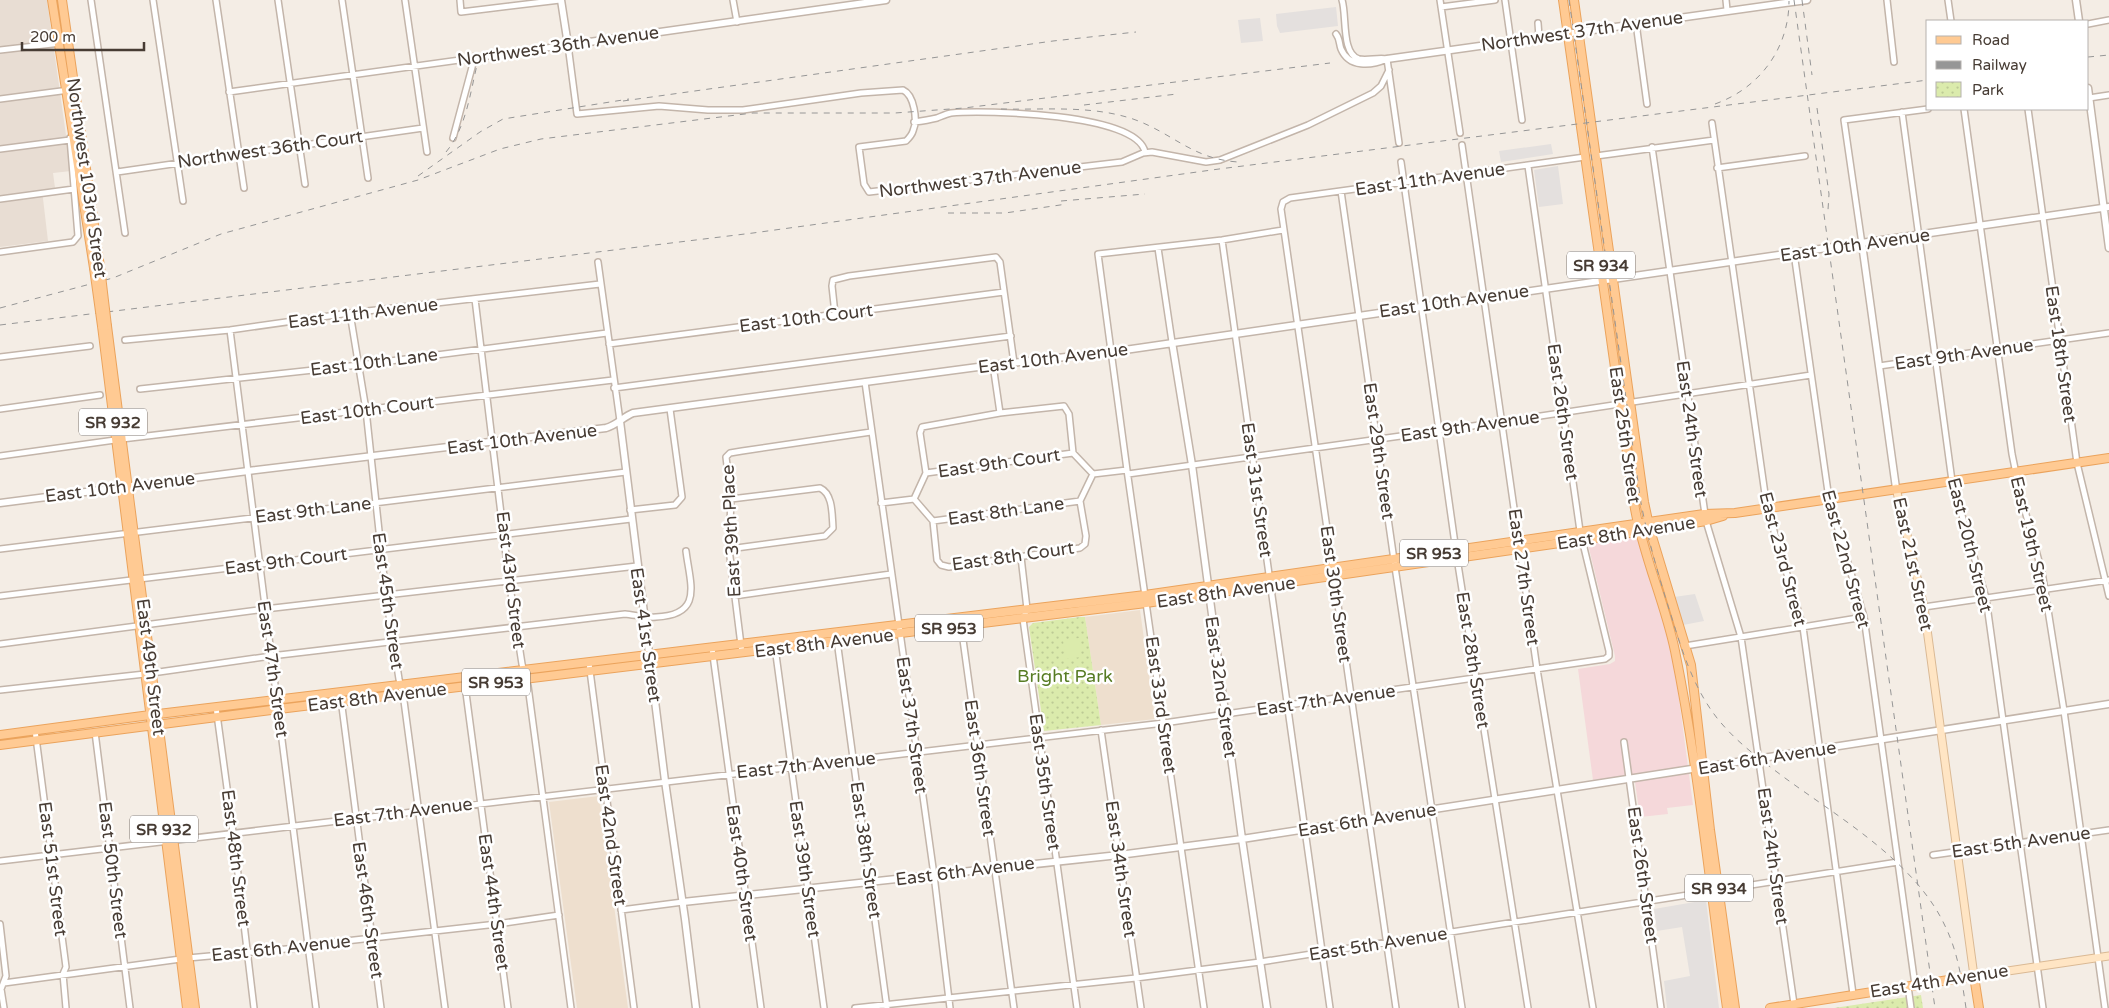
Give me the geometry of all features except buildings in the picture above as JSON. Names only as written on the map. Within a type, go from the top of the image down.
[{"type":"main road","name":"Northwest 103rd Street","points":[[52,0],[97,268]]},
{"type":"main road","points":[[57,0],[59,10],[65,17]]},
{"type":"main road","name":"Northwest 103rd Street","points":[[62,0],[76,89],[82,153],[104,326]]},
{"type":"main road","name":"SR 934","points":[[1563,0],[1568,33]]},
{"type":"main road","name":"SR 934","points":[[1574,0],[1649,526],[1685,646],[1693,680],[1698,769],[1715,892],[1735,1008]]},
{"type":"main road","name":"East 25th Street","points":[[1568,33],[1639,527],[1674,649],[1698,769]]},
{"type":"main road","points":[[1592,206],[1603,204]]},
{"type":"main road","name":"East 49th Street","points":[[104,326],[169,839],[185,958],[195,1008]]},
{"type":"main road","name":"East 8th Avenue","points":[[1519,545],[1580,531],[1649,526],[2109,458]]},
{"type":"main road","name":"East 21st Street","points":[[1896,488],[1924,607],[1979,1008]]},
{"type":"main road","name":"East 8th Avenue","points":[[899,629],[961,627],[1023,619],[1332,572],[1394,559],[1582,540],[1639,527]]},
{"type":"main road","name":"East 8th Avenue","points":[[1332,572],[1395,567],[1456,554]]},
{"type":"main road","name":"East 8th Avenue","points":[[465,682],[524,670],[589,667],[899,629],[1027,609],[1146,599]]},
{"type":"main road","name":"East 8th Avenue","points":[[0,745],[217,717],[278,705],[341,697],[465,682],[526,679],[589,667]]},
{"type":"main road","name":"East 8th Avenue","points":[[0,735],[216,707],[278,705]]},
{"type":"main road","name":"SR 934","points":[[1715,892],[1727,1008]]},
{"type":"main road","name":"East 4th Avenue","points":[[1770,1008],[2109,956]]},
{"type":"main road","name":"East 49th Street","points":[[185,958],[187,1008]]},
{"type":"street","points":[[91,0],[125,233]]},
{"type":"street","points":[[153,0],[183,201]]},
{"type":"street","points":[[216,0],[244,188]]},
{"type":"street","points":[[278,0],[304,184]]},
{"type":"street","points":[[342,0],[368,178]]},
{"type":"street","points":[[405,0],[427,152]]},
{"type":"street","points":[[460,0],[462,12],[510,3],[560,0],[577,114],[659,106],[708,110],[742,110],[899,89],[906,91],[911,97],[914,122],[950,113],[988,112],[1066,118],[1124,130],[1142,146],[1145,152],[1206,162],[1226,159],[1308,125],[1328,113],[1372,93],[1381,86],[1389,70]]},
{"type":"street","points":[[733,0],[736,22]]},
{"type":"street","name":"Northwest 36th Avenue","points":[[229,92],[475,56],[568,45],[886,0]]},
{"type":"street","name":"Northwest 37th Avenue","points":[[1342,0],[1348,46],[1351,54],[1360,59],[1387,59],[1808,0]]},
{"type":"street","points":[[1440,0],[1460,134]]},
{"type":"street","points":[[1442,7],[1495,0]]},
{"type":"street","points":[[1505,0],[1522,120]]},
{"type":"street","points":[[1726,0],[1727,10]]},
{"type":"street","points":[[1887,0],[1894,62]]},
{"type":"street","points":[[1948,0],[1951,20]]},
{"type":"street","points":[[2076,1],[2079,20]]},
{"type":"street","points":[[2089,24],[2109,20]]},
{"type":"street","points":[[1538,23],[1539,37]]},
{"type":"street","points":[[1636,23],[1648,104]]},
{"type":"street","name":"Northwest 37th Avenue","points":[[1336,34],[1342,52],[1354,63],[1379,63],[1387,59]]},
{"type":"street","points":[[0,50],[68,42]]},
{"type":"street","points":[[453,138],[475,56]]},
{"type":"street","points":[[1387,59],[1399,143]]},
{"type":"street","points":[[0,100],[76,89]]},
{"type":"street","points":[[2109,95],[2089,98],[2106,208],[2109,248]]},
{"type":"street","points":[[1902,112],[1926,109]]},
{"type":"street","name":"East 19th Street","points":[[1964,110],[2016,471],[2042,572],[2064,711],[2105,1008]]},
{"type":"street","name":"East 18th Street","points":[[2028,110],[2077,463],[2108,580],[2109,596]]},
{"type":"street","name":"East 21st Street","points":[[1896,488],[1844,120],[1902,112]]},
{"type":"street","name":"East 20th Street","points":[[1902,112],[1952,481],[1986,598],[2043,1008]]},
{"type":"street","name":"Northwest 103rd Street","points":[[0,252],[72,242],[78,236],[70,140],[70,114]]},
{"type":"street","name":"Northwest 37th Avenue","points":[[914,122],[913,131],[906,141],[860,147],[864,184],[869,192],[1122,162],[1145,152]]},
{"type":"street","name":"East 23rd Street","points":[[1712,123],[1766,508],[1803,627],[1854,994]]},
{"type":"street","name":"Northwest 36th Court","points":[[117,172],[423,128]]},
{"type":"street","points":[[0,150],[70,140]]},
{"type":"street","points":[[1596,156],[1714,140]]},
{"type":"street","name":"East 27th Street","points":[[1462,145],[1537,669],[1593,1008]]},
{"type":"street","name":"East 24th Street","points":[[1652,147],[1705,517],[1741,637],[1794,1004]]},
{"type":"street","points":[[1717,168],[1805,156]]},
{"type":"street","name":"East 11th Avenue","points":[[1281,209],[1283,202],[1290,198],[1467,175],[1585,157]]},
{"type":"street","name":"East 28th Street","points":[[1401,162],[1440,429],[1456,554],[1528,1008]]},
{"type":"street","name":"East 26th Street","points":[[1528,166],[1580,531],[1610,651],[1609,656]]},
{"type":"street","points":[[0,199],[74,189]]},
{"type":"street","name":"East 29th Street","points":[[1341,191],[1395,567],[1462,1008]]},
{"type":"street","name":"East 10th Avenue","points":[[0,503],[606,428],[633,413],[993,365],[1111,352],[2106,208]]},
{"type":"street","name":"East 30th Street","points":[[1281,209],[1396,1008]]},
{"type":"street","points":[[1158,248],[1283,230]]},
{"type":"street","name":"East 31st Street","points":[[1222,240],[1330,1008]]},
{"type":"street","name":"East 33rd Street","points":[[1158,248],[1098,254],[1127,472],[1204,1008]]},
{"type":"street","name":"East 32nd Street","points":[[1158,248],[1192,465],[1242,839],[1267,1008]]},
{"type":"street","name":"East 22nd Street","points":[[1794,253],[1829,499],[1864,617],[1898,862],[1911,985],[1911,1008]]},
{"type":"street","points":[[835,314],[833,280],[849,276],[996,257],[1000,262],[1014,363]]},
{"type":"street","name":"East 41st Street","points":[[598,262],[620,421],[664,781],[683,902],[696,1008]]},
{"type":"street","name":"East 11th Avenue","points":[[125,340],[230,330],[350,313],[600,284]]},
{"type":"street","name":"East 10th Court","points":[[609,344],[1004,292]]},
{"type":"street","name":"East 43rd Street","points":[[475,299],[516,627],[526,679],[571,1008]]},
{"type":"street","name":"East 45th Street","points":[[350,313],[366,410],[386,596],[418,810],[444,1008]]},
{"type":"street","name":"East 47th Street","points":[[230,330],[310,945],[316,1008]]},
{"type":"street","name":"East 10th Lane","points":[[140,389],[359,365],[607,333]]},
{"type":"street","name":"East 9th Avenue","points":[[1878,366],[2109,333]]},
{"type":"street","points":[[614,388],[1011,336]]},
{"type":"street","points":[[0,357],[90,346]]},
{"type":"street","points":[[993,365],[1000,413]]},
{"type":"street","name":"East 9th Avenue","points":[[1093,474],[1127,472],[1252,457],[1811,376]]},
{"type":"street","name":"East 10th Court","points":[[0,456],[119,439],[613,380]]},
{"type":"street","name":"East 37th Street","points":[[865,382],[934,875],[950,1008]]},
{"type":"street","points":[[0,409],[100,395]]},
{"type":"street","points":[[914,499],[926,473],[920,433],[922,427],[1000,413],[1064,406],[1069,414],[1073,453],[1093,474],[1080,501]]},
{"type":"street","points":[[630,510],[675,505],[682,497],[670,409]]},
{"type":"street","name":"East 39th Place","points":[[741,649],[729,548],[731,499],[726,457],[730,453],[871,432]]},
{"type":"street","name":"East 9th Court","points":[[926,473],[1073,453]]},
{"type":"street","name":"East 9th Lane","points":[[0,549],[626,472]]},
{"type":"street","points":[[729,548],[829,534],[833,528],[829,496],[826,490],[820,488],[731,499]]},
{"type":"street","points":[[881,503],[914,499]]},
{"type":"street","points":[[914,499],[932,521]]},
{"type":"street","name":"East 8th Lane","points":[[932,521],[1080,501]]},
{"type":"street","name":"East 8th Court","points":[[932,521],[938,560],[941,565],[949,567],[1080,548],[1085,544],[1086,536],[1080,501]]},
{"type":"street","name":"East 9th Court","points":[[0,596],[631,519]]},
{"type":"street","points":[[0,690],[625,614],[644,615],[655,618],[684,611],[689,603],[691,593],[686,550]]},
{"type":"street","name":"East 35th Street","points":[[1021,557],[1027,609],[1023,619],[1077,1008]]},
{"type":"street","points":[[0,644],[265,609],[637,566]]},
{"type":"street","points":[[734,596],[891,574]]},
{"type":"street","points":[[1924,607],[2108,580]]},
{"type":"street","points":[[1685,646],[1864,617]]},
{"type":"street","name":"East 36th Street","points":[[960,618],[1014,1008]]},
{"type":"street","name":"East 38th Street","points":[[836,637],[887,1006]]},
{"type":"street","name":"East 39th Street","points":[[775,644],[824,1008]]},
{"type":"street","name":"East 40th Street","points":[[712,652],[761,1008]]},
{"type":"street","name":"East 7th Avenue","points":[[0,861],[169,839],[356,819],[481,802],[854,761],[1038,736],[1164,723],[1287,704],[1476,679],[1605,659],[1609,656]]},
{"type":"street","name":"East 42nd Street","points":[[589,667],[634,1008]]},
{"type":"street","name":"East 44th Street","points":[[465,682],[508,1008]]},
{"type":"street","name":"East 46th Street","points":[[341,697],[381,1008]]},
{"type":"street","name":"East 6th Avenue","points":[[621,910],[808,890],[993,867],[1118,855],[1242,839],[2109,704]]},
{"type":"street","name":"East 48th Street","points":[[216,707],[234,832],[254,1008]]},
{"type":"street","name":"East 51st Street","points":[[36,730],[66,967],[63,974],[66,1008]]},
{"type":"street","name":"East 34th Street","points":[[1101,730],[1141,1008]]},
{"type":"street","name":"East 50th Street","points":[[95,732],[130,1008]]},
{"type":"street","name":"East 26th Street","points":[[1624,742],[1661,1008]]},
{"type":"street","name":"East 5th Avenue","points":[[1933,855],[2109,830]]},
{"type":"street","name":"East 5th Avenue","points":[[855,1008],[1136,978],[1260,962],[1898,862]]},
{"type":"street","name":"East 6th Avenue","points":[[4,983],[185,958],[297,948],[372,937],[497,924],[559,915]]},
{"type":"street","points":[[0,924],[6,976],[1,990],[4,1008]]},
{"type":"shaded area","points":[[0,0],[47,0],[71,171],[53,173],[55,188],[42,190],[48,241],[0,247]]},
{"type":"shaded area","points":[[1336,7],[1338,26],[1280,33],[1277,26],[1276,14]]},
{"type":"shaded area","points":[[1260,18],[1263,41],[1241,43],[1238,20]]},
{"type":"shaded area","points":[[1551,144],[1553,154],[1501,162],[1499,151]]},
{"type":"shaded area","points":[[1558,166],[1563,204],[1539,207],[1534,170]]},
{"type":"shaded area","points":[[1637,537],[1673,653],[1693,805],[1667,808],[1668,814],[1640,817],[1634,775],[1593,780],[1578,669],[1610,664],[1615,661],[1588,544]]},
{"type":"shaded area","points":[[1695,594],[1704,621],[1683,625],[1674,597]]},
{"type":"shaded area","points":[[1140,610],[1155,719],[1101,725],[1085,617]]},
{"type":"shaded area","points":[[599,796],[628,1008],[577,1008],[549,802]]},
{"type":"shaded area","points":[[1706,900],[1719,1008],[1667,1008],[1664,981],[1690,976],[1682,927],[1657,931],[1654,909]]},
{"type":"green space","name":"Bright Park","points":[[1085,617],[1101,725],[1044,731],[1029,627],[1033,623]]},
{"type":"green space","points":[[1079,638],[1081,657],[1066,659],[1063,640]]},
{"type":"green space","points":[[1921,995],[1923,1008],[1834,1008]]},
{"type":"railway","points":[[1569,0],[1641,503],[1657,570],[1688,666],[1708,706],[1732,735],[1785,778],[1876,844],[1916,883],[1933,905],[1954,947],[1966,1008]]},
{"type":"railway","points":[[1794,0],[1935,1008]]},
{"type":"railway","points":[[1802,0],[1812,75]]},
{"type":"railway","points":[[1715,104],[1746,88],[1769,64],[1784,35],[1789,1]]},
{"type":"railway","points":[[623,101],[1053,41],[1136,32]]},
{"type":"railway","points":[[2089,57],[2109,55]]},
{"type":"railway","points":[[0,308],[113,278],[221,234],[418,180],[500,149],[541,139],[753,113],[895,113],[964,108],[1330,63]]},
{"type":"railway","points":[[446,152],[453,143],[463,122],[477,65]]},
{"type":"railway","points":[[0,325],[753,233],[1219,169],[1926,80]]},
{"type":"railway","points":[[1084,105],[1177,94]]},
{"type":"railway","points":[[418,176],[480,132],[503,119],[629,99]]},
{"type":"railway","points":[[1817,108],[1829,194],[1828,210]]},
{"type":"railway","points":[[1001,109],[1068,109],[1117,115],[1147,125],[1195,151],[1222,160],[1238,162]]},
{"type":"railway","points":[[1061,201],[1145,194]]},
{"type":"railway","points":[[948,213],[1005,213],[1067,204]]}]
